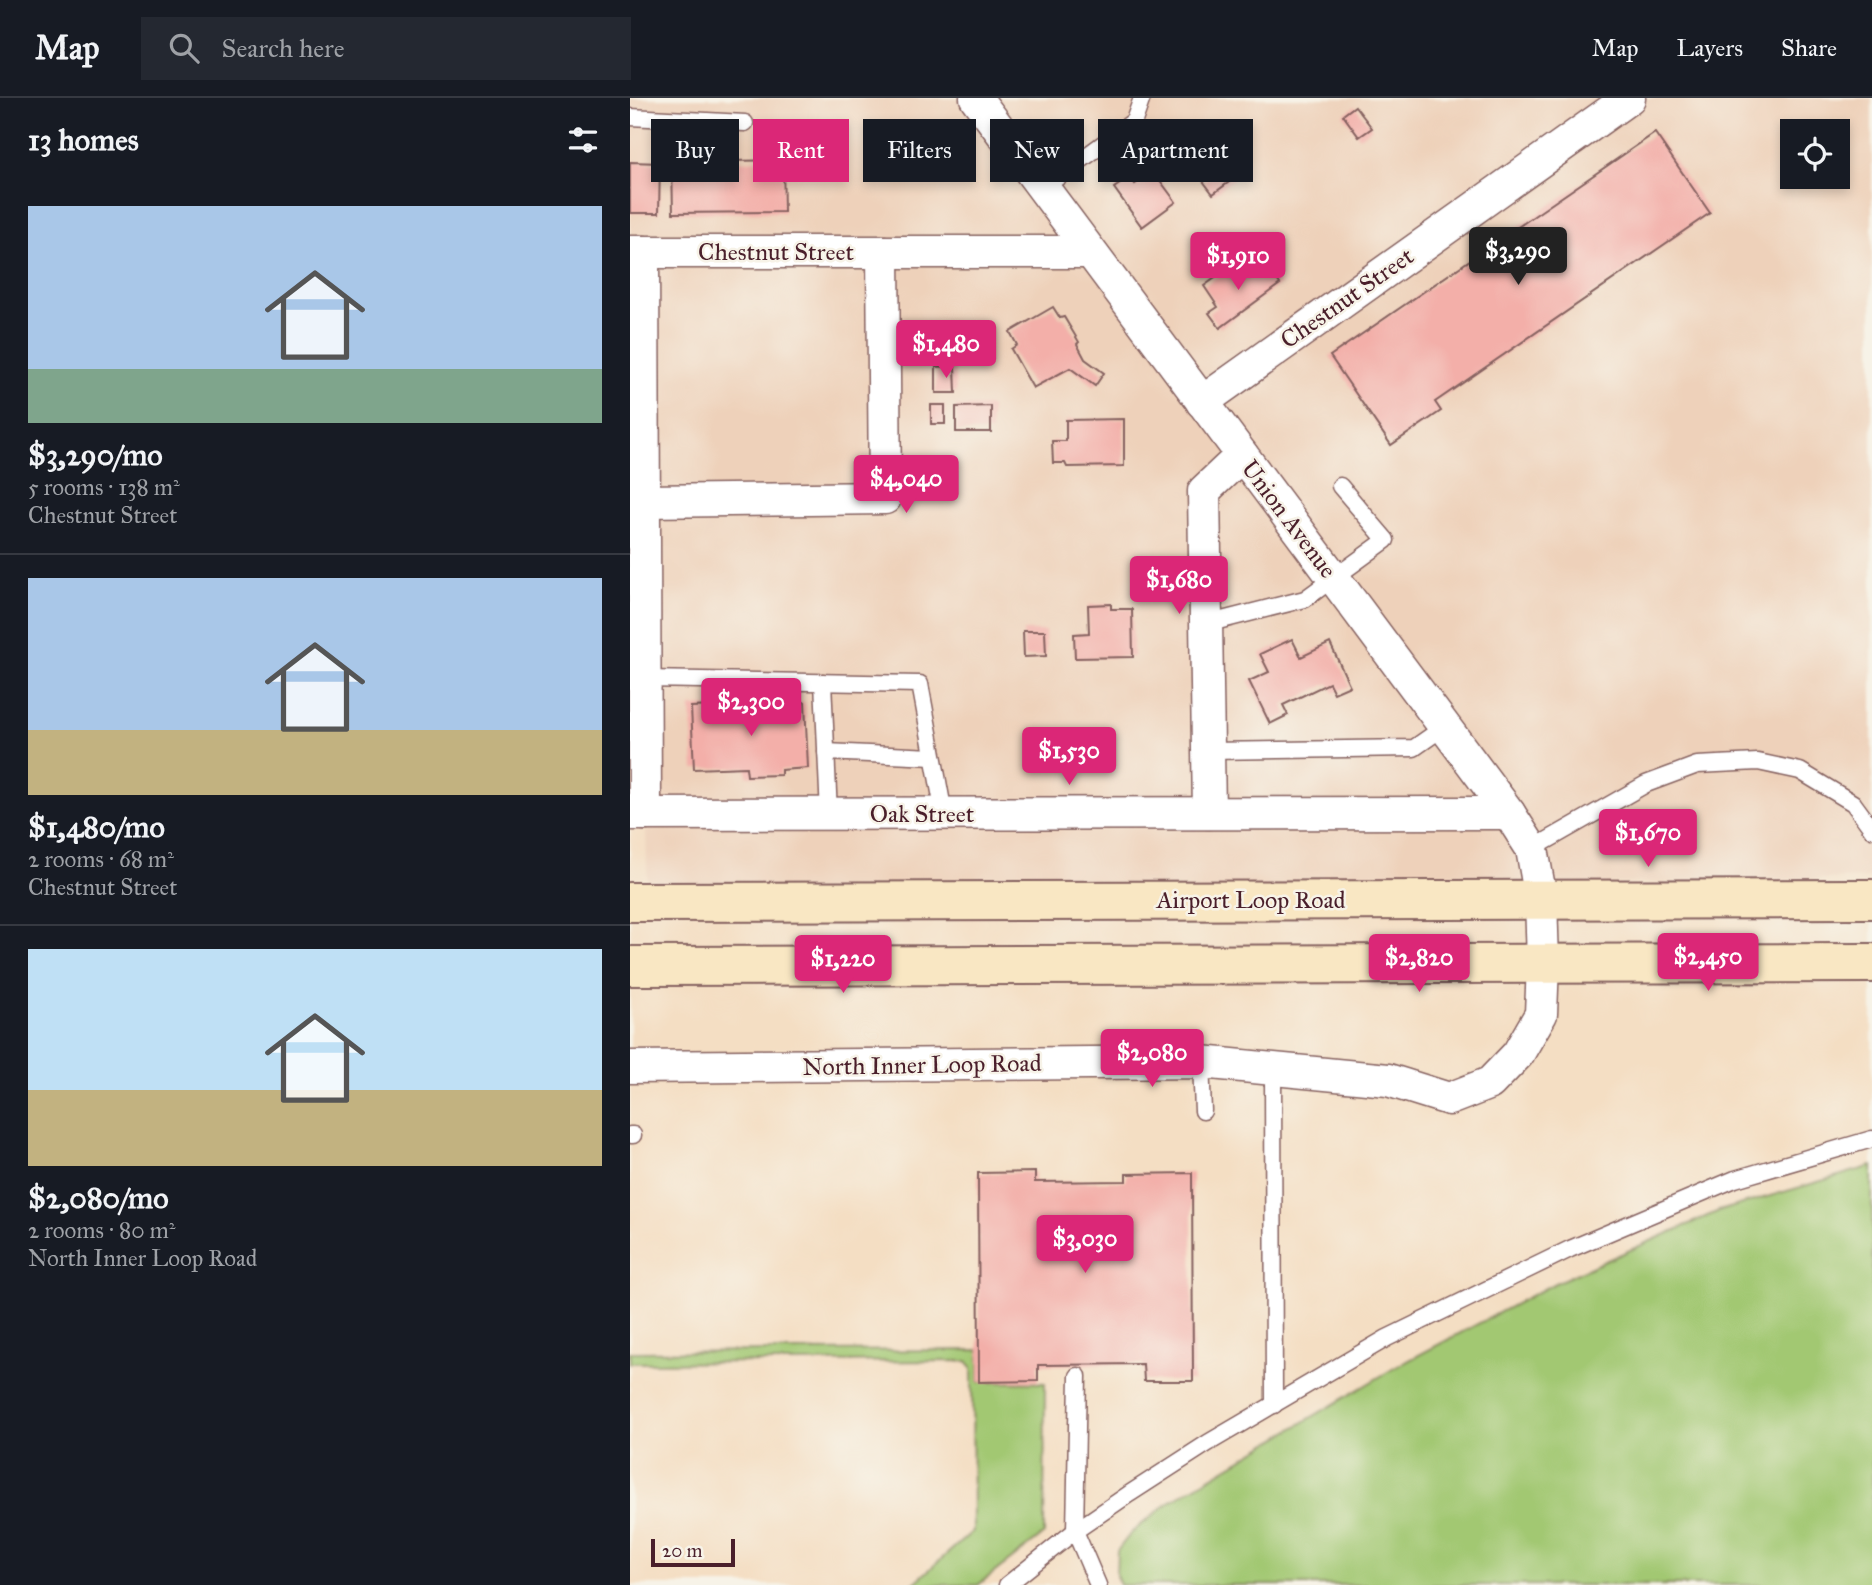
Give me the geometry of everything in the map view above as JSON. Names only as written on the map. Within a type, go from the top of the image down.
[{"type":"main road","name":"Airport Loop Road","points":[[630,902],[1872,899]]},
{"type":"main road","points":[[630,966],[1872,963]]},
{"type":"street","name":"Union Avenue","points":[[976,98],[1508,813],[1532,849],[1541,899],[1543,963]]},
{"type":"street","name":"Chestnut Street","points":[[1202,402],[1629,98]]},
{"type":"street","name":"Chestnut Street","points":[[636,252],[1090,252]]},
{"type":"street","points":[[636,252],[644,501],[644,679],[638,814]]},
{"type":"street","points":[[644,501],[885,498],[883,252]]},
{"type":"street","points":[[1209,813],[1204,491],[1242,455]]},
{"type":"street","name":"Oak Street","points":[[638,814],[1508,813]]},
{"type":"street","name":"North Inner Loop Road","points":[[630,1067],[1201,1062],[1388,1080],[1449,1099],[1490,1083],[1518,1054],[1541,1013],[1543,963]]},
{"type":"lane","points":[[1043,188],[1134,121],[1142,98]]},
{"type":"lane","points":[[630,117],[745,123]]},
{"type":"lane","points":[[1206,624],[1305,599],[1386,540],[1340,486]]},
{"type":"lane","points":[[644,679],[920,684],[943,814]]},
{"type":"lane","points":[[823,682],[829,814]]},
{"type":"lane","points":[[1208,751],[1414,748],[1444,727]]},
{"type":"lane","points":[[826,752],[933,757]]},
{"type":"lane","points":[[1532,849],[1646,784],[1697,765],[1758,762],[1800,771],[1853,803],[1872,829]]},
{"type":"lane","points":[[1201,1062],[1203,1111]]},
{"type":"lane","points":[[1273,1071],[1274,1405]]},
{"type":"lane","points":[[1007,1585],[1075,1531],[1129,1494],[1387,1338],[1570,1249],[1735,1179],[1872,1139]]},
{"type":"lane","points":[[1078,1376],[1075,1531],[1098,1585]]},
{"type":"shaded area","points":[[630,98],[1872,98],[1872,878],[648,905],[630,225]]},
{"type":"green space","points":[[1872,1166],[1872,1585],[1120,1585],[1116,1576],[1117,1551],[1131,1533],[1171,1501],[1396,1367],[1555,1283],[1719,1211]]},
{"type":"green space","points":[[979,1350],[979,1382],[1045,1383],[1044,1534],[978,1585],[912,1585],[973,1531],[972,1367],[967,1361],[630,1363],[630,1352]]},
{"type":"building","points":[[1355,106],[1372,128],[1359,137],[1343,115]]},
{"type":"building","points":[[1655,133],[1710,213],[1435,402],[1441,411],[1391,445],[1330,356]]},
{"type":"building","points":[[739,161],[753,161],[753,182],[783,182],[784,212],[673,213],[672,182],[739,182]]},
{"type":"building","points":[[630,162],[651,163],[651,182],[660,182],[659,213],[630,213]]},
{"type":"building","points":[[1123,182],[1161,182],[1176,202],[1142,227],[1114,188]]},
{"type":"building","points":[[1204,182],[1229,182],[1213,194]]},
{"type":"building","points":[[1239,261],[1250,278],[1267,266],[1280,284],[1220,328],[1209,313],[1218,307],[1204,286]]},
{"type":"building","points":[[1053,307],[1060,318],[1064,317],[1079,342],[1077,344],[1085,359],[1104,373],[1095,386],[1070,368],[1033,388],[1011,349],[1017,345],[1010,332]]},
{"type":"building","points":[[955,366],[956,393],[936,393],[936,367]]},
{"type":"building","points":[[931,405],[945,405],[945,424],[931,424]]},
{"type":"building","points":[[991,406],[991,432],[956,432],[956,407]]},
{"type":"building","points":[[1124,419],[1124,466],[1067,467],[1065,463],[1053,463],[1052,441],[1066,441],[1066,420]]},
{"type":"building","points":[[1111,604],[1111,609],[1132,609],[1133,657],[1075,658],[1074,634],[1089,633],[1088,605]]},
{"type":"building","points":[[1023,631],[1045,631],[1046,656],[1024,657]]},
{"type":"building","points":[[1292,639],[1301,657],[1330,643],[1350,686],[1334,693],[1329,683],[1283,705],[1288,715],[1270,724],[1249,681],[1269,672],[1260,654]]},
{"type":"building","points":[[805,702],[808,768],[781,770],[781,775],[747,776],[746,767],[694,769],[691,707]]},
{"type":"building","points":[[1035,1172],[1035,1182],[1126,1181],[1126,1174],[1192,1173],[1193,1381],[1144,1381],[1143,1364],[1038,1365],[1038,1381],[979,1382],[978,1173]]}]
